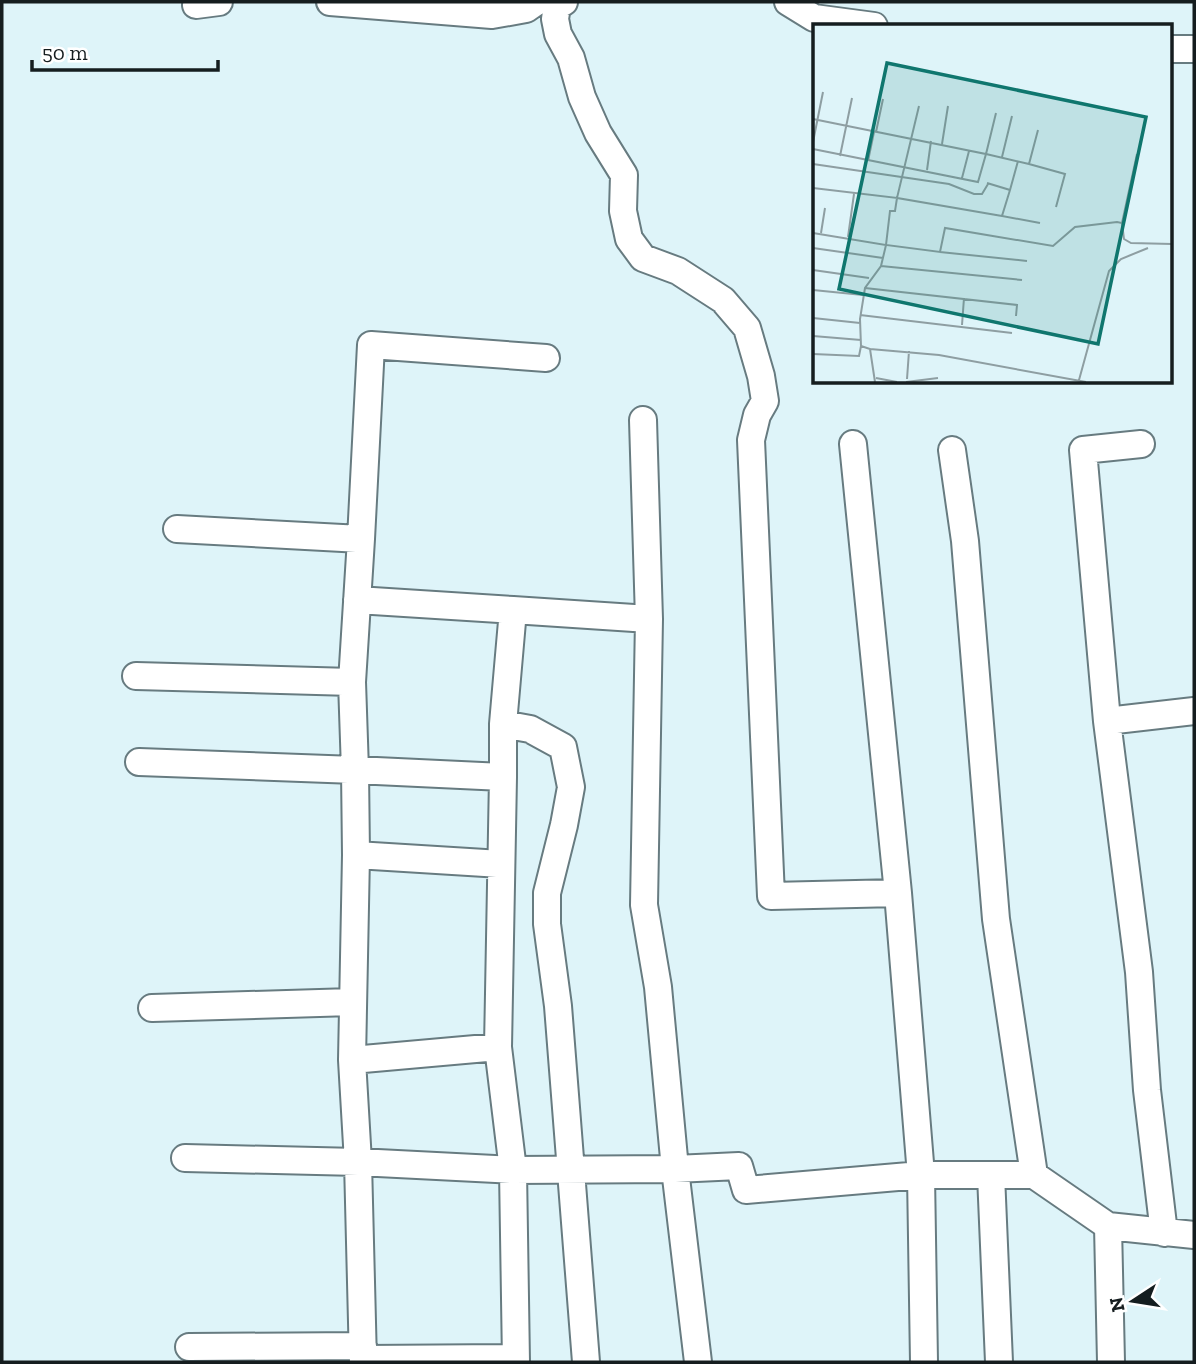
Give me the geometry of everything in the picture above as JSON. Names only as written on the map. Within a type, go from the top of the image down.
[{"type":"street","points":[[330,2],[492,15],[552,3],[558,34],[571,58],[582,97],[598,133],[624,175],[623,211],[629,239],[643,258],[678,271],[723,300],[747,328],[761,376],[765,401],[757,415],[751,440],[771,896],[898,892]]},
{"type":"street","points":[[788,2],[814,18],[859,24]]},
{"type":"street","points":[[1172,49],[1194,50]]},
{"type":"street","points":[[363,1356],[358,1162],[352,1060],[356,855],[352,682],[371,345],[546,358]]},
{"type":"street","points":[[643,420],[649,619],[644,905],[658,987],[675,1169],[698,1362]]},
{"type":"street","points":[[853,444],[898,892],[921,1175],[924,1362]]},
{"type":"street","points":[[1141,444],[1083,450],[1107,721],[1139,972],[1147,1090],[1164,1233]]},
{"type":"street","points":[[952,450],[965,541],[996,919],[1034,1175]]},
{"type":"street","points":[[177,529],[361,539]]},
{"type":"street","points":[[357,600],[649,619]]},
{"type":"street","points":[[189,1347],[516,1360],[513,1170],[498,1047],[503,724],[513,610]]},
{"type":"street","points":[[136,676],[352,682]]},
{"type":"street","points":[[1107,721],[1194,711]]},
{"type":"street","points":[[503,724],[530,729],[563,747],[571,787],[547,893],[547,924],[558,1006],[586,1362]]},
{"type":"street","points":[[139,762],[503,777]]},
{"type":"street","points":[[356,855],[501,864]]},
{"type":"street","points":[[152,1008],[352,1002]]},
{"type":"street","points":[[352,1060],[498,1047]]},
{"type":"street","points":[[186,1158],[358,1162],[513,1170],[739,1166],[746,1190],[921,1175],[1034,1175],[1108,1226],[1194,1235]]},
{"type":"street","points":[[991,1175],[999,1362]]},
{"type":"street","points":[[1108,1226],[1111,1362]]}]
